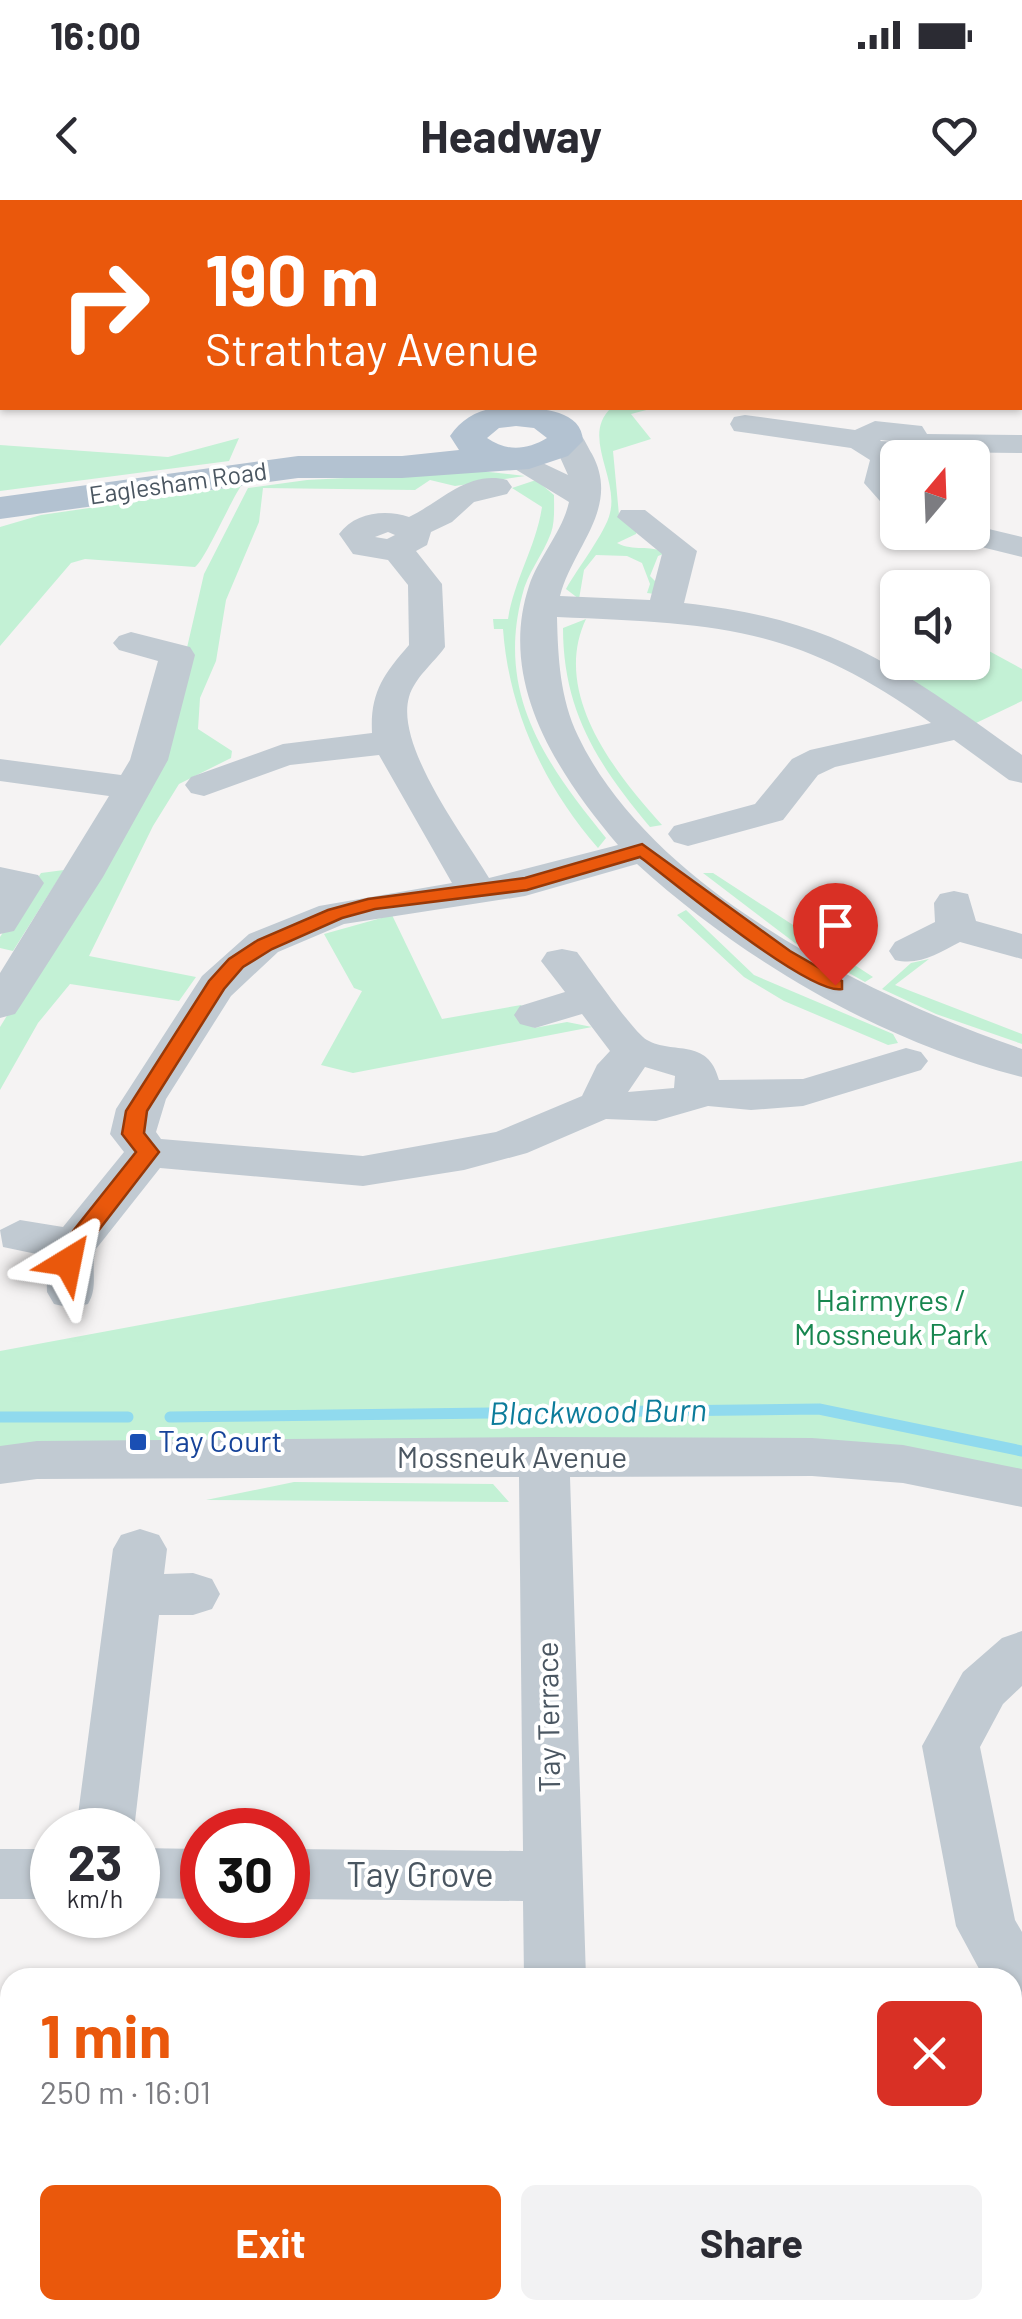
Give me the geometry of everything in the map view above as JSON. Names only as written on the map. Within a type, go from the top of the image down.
[{"type":"main road","points":[[502,467],[470,443],[496,418],[544,418],[570,423]]},
{"type":"main road","name":"Eaglesham Road","points":[[357,465],[430,450],[496,418]]},
{"type":"main road","name":"Eaglesham Road","points":[[0,508],[252,472],[357,465],[502,467],[560,447],[570,423]]},
{"type":"street","points":[[570,423],[588,479],[582,520],[559,557],[540,606],[538,674],[549,714],[593,793],[642,850],[783,956],[846,991],[1022,1064]]},
{"type":"street","points":[[745,424],[793,441],[874,447]]},
{"type":"street","points":[[880,483],[868,432],[894,429],[911,433],[920,443],[980,430],[1022,444]]},
{"type":"street","points":[[477,892],[390,742],[388,704],[397,681],[427,647],[425,584],[404,538],[440,516],[502,467],[585,498]]},
{"type":"street","points":[[428,485],[463,495]]},
{"type":"street","points":[[638,532],[680,552],[664,612]]},
{"type":"street","points":[[990,539],[1022,547]]},
{"type":"street","points":[[540,606],[664,612],[740,621],[822,643],[905,690],[1022,772]]},
{"type":"street","points":[[0,1005],[12,960],[83,876],[149,760],[177,654],[131,643]]},
{"type":"street","points":[[688,834],[752,832],[806,767],[823,758],[958,728]]},
{"type":"street","points":[[204,786],[254,750],[390,742]]},
{"type":"street","points":[[0,770],[131,788]]},
{"type":"street","points":[[600,1105],[618,1065],[635,1054],[669,1055],[696,1072],[697,1090],[692,1097],[656,1106],[600,1105],[554,1128],[496,1147],[363,1171],[148,1152],[133,1134],[136,1111],[216,986],[236,963],[265,944],[335,914],[374,904],[527,884],[642,850]]},
{"type":"street","points":[[0,879],[24,883],[0,922]]},
{"type":"street","points":[[910,951],[955,916],[1022,947]]},
{"type":"street","points":[[562,961],[635,1054]]},
{"type":"street","points":[[535,1015],[592,998]]},
{"type":"street","points":[[697,1090],[732,1098],[781,1098],[854,1082],[906,1062]]},
{"type":"street","points":[[71,1292],[68,1262],[74,1246],[148,1152]]},
{"type":"street","points":[[20,1236],[74,1246]]},
{"type":"street","name":"Tay Terrace","points":[[544,1456],[555,1968]]},
{"type":"street","name":"Mossneuk Avenue","points":[[0,1464],[812,1456],[903,1464],[1022,1488]]},
{"type":"street","points":[[108,1808],[138,1572],[194,1594]]},
{"type":"street","points":[[1010,1968],[986,1926],[951,1746],[982,1688],[1022,1653]]},
{"type":"street","points":[[0,1874],[30,1874]]},
{"type":"street","name":"Tay Grove","points":[[310,1874],[552,1876]]},
{"type":"green space","points":[[610,410],[646,410],[631,414],[651,439],[613,451],[619,515],[638,528],[636,534],[617,543],[666,553],[658,556],[650,576],[658,584],[655,594],[647,593],[650,584],[642,563],[627,556],[596,555],[584,570],[579,599],[566,589],[610,513],[610,486],[599,431]]},
{"type":"green space","points":[[239,438],[229,461],[0,491],[0,445],[168,457]]},
{"type":"green space","points":[[480,471],[525,476],[455,486],[430,480],[415,490],[263,488],[259,522],[226,600],[216,661],[200,698],[198,729],[232,751],[231,758],[179,784],[153,826],[89,956],[196,977],[179,1001],[70,984],[38,1023],[0,1090],[0,1027],[70,913],[177,691],[204,574],[248,488],[307,480]]},
{"type":"green space","points":[[536,480],[554,495],[554,519],[522,596],[516,666],[532,727],[547,756],[606,838],[598,848],[561,799],[532,746],[513,689],[503,629],[494,629],[493,619],[508,619],[542,507],[512,488]]},
{"type":"green space","points":[[241,486],[195,567],[85,559],[71,563],[0,646],[0,527],[41,515]]},
{"type":"green space","points":[[586,619],[577,647],[576,675],[582,703],[608,756],[662,825],[650,827],[631,804],[600,759],[577,711],[569,685],[563,628]]},
{"type":"green space","points":[[990,652],[1022,669],[1022,701],[976,723],[912,680],[990,680]]},
{"type":"green space","points":[[64,870],[13,951],[0,948],[0,937],[41,873]]},
{"type":"green space","points":[[703,873],[713,873],[873,977],[865,982],[795,943]]},
{"type":"green space","points":[[686,910],[754,975],[893,1034],[898,1043],[888,1045],[784,1001],[744,977],[677,915]]},
{"type":"green space","points":[[392,915],[442,1019],[521,1005],[534,1028],[567,1022],[592,1027],[353,1073],[321,1065],[362,991],[354,988],[324,934]]},
{"type":"green space","points":[[929,959],[895,985],[1022,1034],[1022,1044],[936,1014],[882,989],[911,963]]},
{"type":"green space","name":"Hairmyres / Mossneuk Park","points":[[1022,1161],[1022,1474],[0,1450],[0,1351]]},
{"type":"green space","points":[[294,1482],[493,1484],[509,1502],[206,1500]]},
{"type":"waterway","name":"Blackwood Burn","points":[[170,1417],[819,1409],[1022,1451]]},
{"type":"waterway","name":"Blackwood Burn","points":[[0,1417],[128,1417]]},
{"type":"place","name":"Tay Court","points":[[138,1442]]},
{"type":"route","points":[[68,1262],[74,1246],[148,1152],[133,1134],[136,1111],[216,986],[236,963],[265,944],[335,914],[374,904],[527,884],[642,850],[783,956],[835,985]]}]
